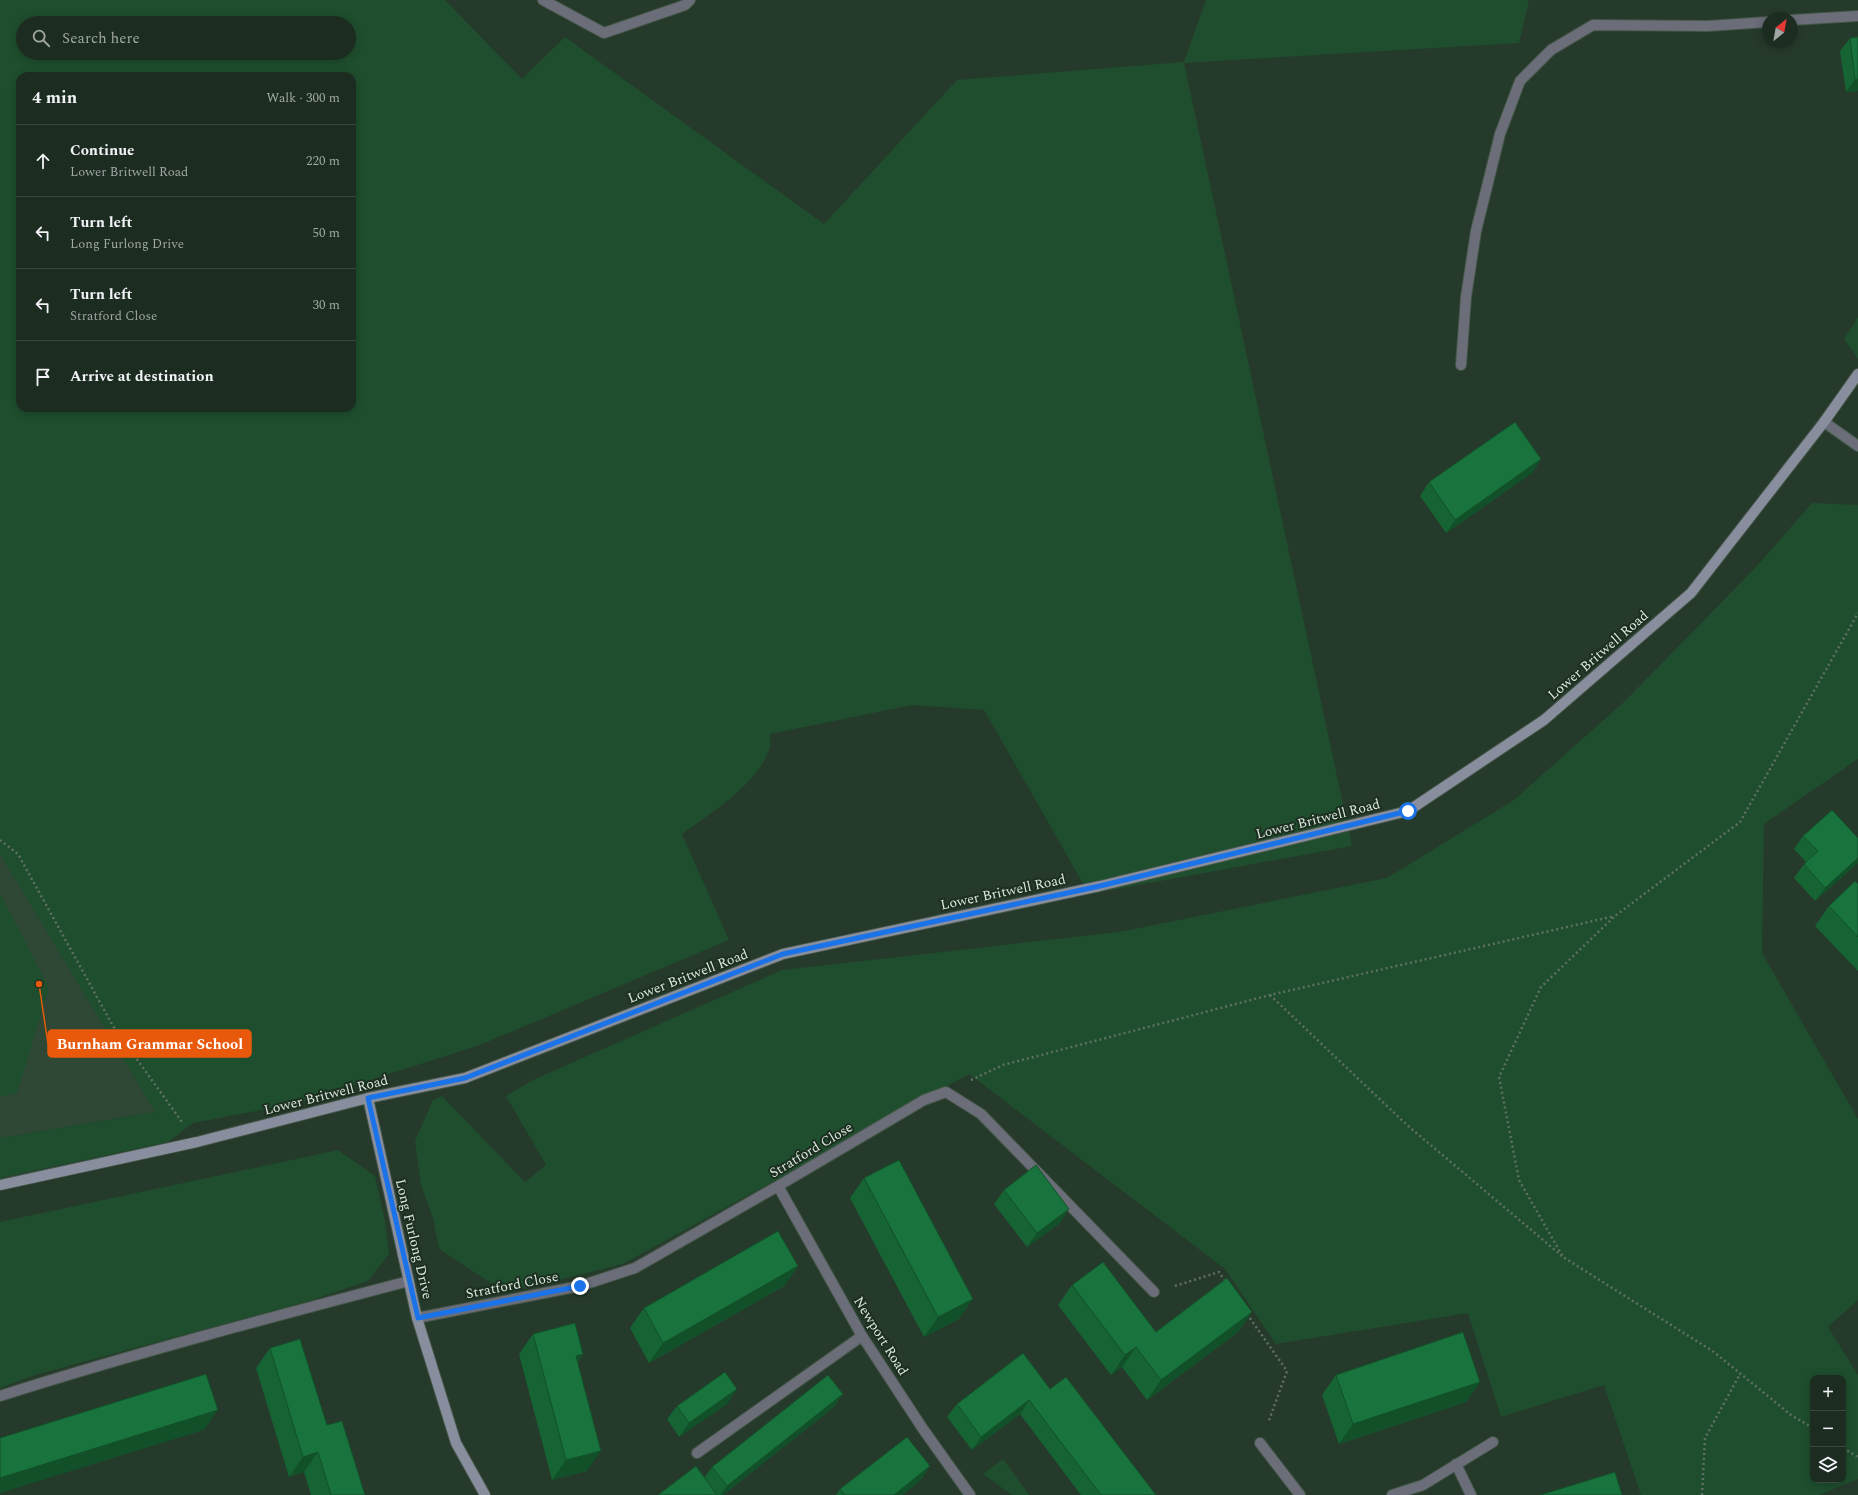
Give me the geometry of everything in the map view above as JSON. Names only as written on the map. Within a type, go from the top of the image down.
[{"type":"street","points":[[543,0],[604,33],[684,5],[690,0]]},
{"type":"street","points":[[1798,20],[1858,16]]},
{"type":"street","points":[[1461,365],[1466,297],[1476,230],[1500,134],[1520,81],[1551,50],[1593,25],[1708,26],[1762,22]]},
{"type":"street","name":"Lower Britwell Road","points":[[0,1185],[196,1142],[368,1098],[465,1078],[783,954],[1100,886],[1408,811],[1544,720],[1691,593],[1824,422],[1858,374]]},
{"type":"street","points":[[1824,422],[1858,446]]},
{"type":"street","points":[[946,1092],[981,1114],[1154,1292]]},
{"type":"street","name":"Stratford Close","points":[[418,1318],[580,1286],[635,1268],[924,1100],[946,1092]]},
{"type":"street","name":"Long Furlong Drive","points":[[368,1098],[418,1318],[456,1443],[485,1495]]},
{"type":"street","name":"Newport Road","points":[[778,1186],[862,1336],[923,1429],[970,1495]]},
{"type":"street","points":[[0,1396],[62,1376],[234,1327],[409,1281]]},
{"type":"street","points":[[697,1453],[862,1336]]},
{"type":"street","points":[[1392,1495],[1423,1485],[1493,1442]]},
{"type":"street","points":[[1260,1443],[1300,1495]]},
{"type":"street","points":[[1456,1464],[1471,1495]]},
{"type":"path","points":[[1563,1257],[1518,1180],[1499,1077],[1541,987],[1615,916],[1740,822],[1858,613]]},
{"type":"path","points":[[0,840],[18,854],[113,1026],[196,1142]]},
{"type":"path","points":[[946,1092],[1003,1065],[1270,995],[1615,916]]},
{"type":"path","points":[[1270,995],[1407,1125],[1563,1257],[1714,1352],[1791,1415],[1810,1426]]},
{"type":"path","points":[[1154,1292],[1219,1272],[1228,1284]]},
{"type":"path","points":[[1244,1309],[1286,1372],[1260,1443]]},
{"type":"path","points":[[1702,1495],[1706,1438],[1740,1374]]},
{"type":"path","points":[[1846,1450],[1858,1457]]},
{"type":"shaded area","points":[[0,854],[2,855],[155,1112],[0,1138]]},
{"type":"green space","points":[[0,0],[445,0],[522,79],[565,37],[824,224],[957,80],[1184,62],[1206,0],[1529,0],[1519,43],[1184,63],[1352,846],[1089,894],[984,710],[912,705],[770,734],[770,746],[765,759],[757,772],[720,807],[682,834],[729,940],[480,1045],[298,1103],[193,1123],[168,1142],[0,1178],[0,1138],[155,1112],[0,854]]},
{"type":"green space","points":[[1858,317],[1858,359],[1844,339]]},
{"type":"green space","points":[[1812,503],[1858,505],[1858,759],[1764,824],[1762,953],[1858,1119],[1858,1300],[1828,1327],[1858,1375],[1858,1479],[1819,1495],[1641,1495],[1604,1385],[1501,1417],[1468,1313],[1276,1344],[1225,1269],[969,1074],[623,1264],[506,1293],[439,1249],[433,1218],[421,1185],[415,1141],[433,1100],[442,1096],[525,1182],[546,1165],[506,1096],[533,1080],[782,970],[1119,932],[1387,878],[1514,800],[1625,701],[1756,567]]},
{"type":"green space","points":[[0,893],[49,988],[17,1093],[0,1097]]},
{"type":"green space","points":[[338,1150],[375,1176],[385,1221],[389,1254],[368,1281],[309,1301],[35,1375],[0,1388],[0,1222]]},
{"type":"green space","points":[[1003,1459],[1029,1495],[1012,1495],[983,1474]]},
{"type":"building","points":[[1858,37],[1858,79],[1855,79],[1850,38]]},
{"type":"building","points":[[1515,422],[1541,459],[1455,520],[1429,482]]},
{"type":"building","points":[[1832,810],[1858,838],[1858,858],[1825,888],[1804,864],[1818,851],[1803,836]]},
{"type":"building","points":[[1855,881],[1858,884],[1858,937],[1829,906]]},
{"type":"building","points":[[899,1160],[973,1299],[938,1317],[864,1178]]},
{"type":"building","points":[[1036,1165],[1069,1209],[1037,1233],[1004,1190]]},
{"type":"building","points":[[778,1231],[798,1266],[663,1343],[644,1308]]},
{"type":"building","points":[[1103,1262],[1156,1332],[1227,1278],[1252,1312],[1161,1380],[1136,1347],[1125,1355],[1072,1285]]},
{"type":"building","points":[[575,1323],[583,1354],[576,1356],[601,1451],[566,1460],[533,1334]]},
{"type":"building","points":[[1463,1332],[1480,1382],[1353,1424],[1336,1375]]},
{"type":"building","points":[[300,1339],[327,1425],[342,1421],[365,1495],[331,1495],[318,1452],[303,1457],[270,1348]]},
{"type":"building","points":[[1023,1353],[1050,1389],[1066,1377],[1156,1495],[1101,1495],[1029,1400],[981,1437],[957,1404]]},
{"type":"building","points":[[725,1372],[737,1389],[689,1423],[677,1406]]},
{"type":"building","points":[[206,1374],[218,1410],[0,1478],[0,1438]]},
{"type":"building","points":[[828,1375],[843,1394],[727,1486],[712,1467]]},
{"type":"building","points":[[907,1437],[930,1466],[894,1495],[845,1495],[840,1489]]},
{"type":"building","points":[[696,1466],[717,1495],[658,1495]]},
{"type":"building","points":[[1615,1472],[1622,1495],[1540,1495]]},
{"type":"place","name":"Burnham Grammar School","points":[[39,984]]},
{"type":"route","points":[[580,1286],[418,1318],[368,1098],[465,1078],[783,954],[1100,886],[1408,811]]}]
